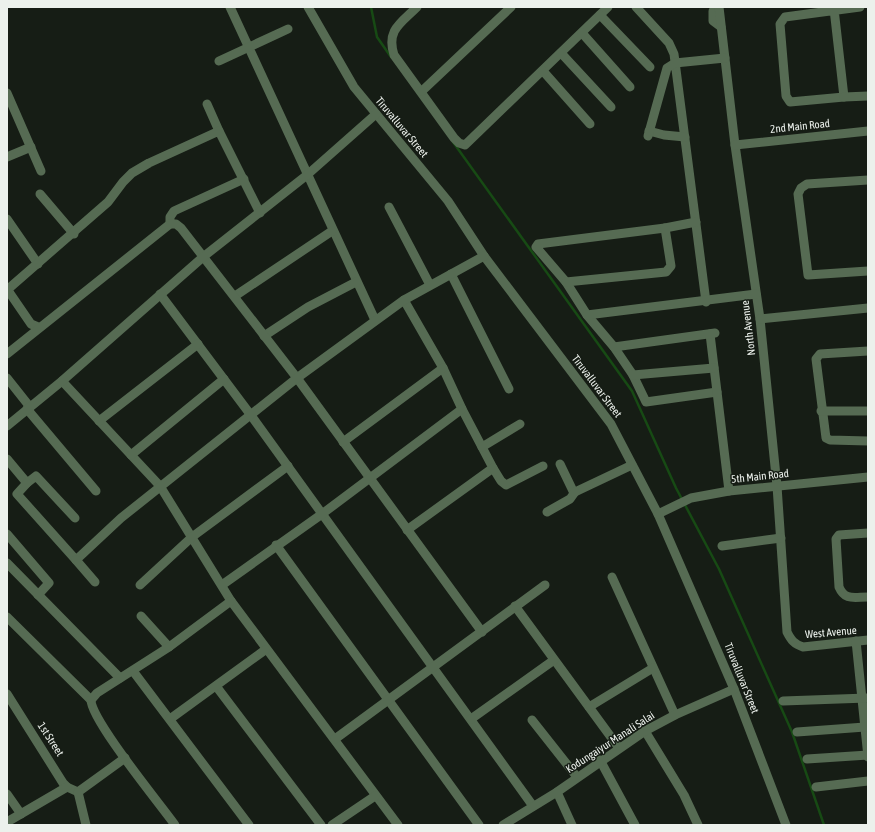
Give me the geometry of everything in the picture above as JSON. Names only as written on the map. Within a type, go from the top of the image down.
[{"type":"street","points":[[230,7],[332,231],[375,320]]},
{"type":"street","name":"Tiruvalluvar Street","points":[[308,7],[354,88],[448,201],[484,256],[611,424],[658,514],[734,689],[786,825]]},
{"type":"street","points":[[417,7],[395,28],[391,36],[391,44],[394,54],[422,91],[454,138],[459,144],[465,145],[608,7]]},
{"type":"street","points":[[422,91],[511,7]]},
{"type":"street","points":[[636,7],[672,48],[706,302]]},
{"type":"street","name":"North Avenue","points":[[718,7],[735,145],[760,319],[777,486],[788,632],[791,640],[796,645]]},
{"type":"street","points":[[860,7],[834,8],[785,17],[782,20],[780,24],[786,96],[790,102],[793,103],[844,97],[868,96]]},
{"type":"street","points":[[834,8],[844,97]]},
{"type":"street","points":[[600,15],[650,68]]},
{"type":"street","points":[[219,61],[288,29]]},
{"type":"street","points":[[582,33],[630,87]]},
{"type":"street","points":[[561,53],[611,107]]},
{"type":"street","points":[[685,137],[648,133],[667,68],[675,63],[725,58]]},
{"type":"street","points":[[543,71],[590,124]]},
{"type":"street","points":[[7,93],[41,171]]},
{"type":"street","points":[[208,104],[219,131],[244,178],[260,213]]},
{"type":"street","points":[[7,426],[62,381],[203,257],[307,175],[376,114]]},
{"type":"street","points":[[38,327],[31,324],[7,290],[74,234],[108,202],[123,182],[136,170],[219,131]]},
{"type":"street","name":"2nd Main Road","points":[[735,145],[868,131]]},
{"type":"street","points":[[7,157],[31,147]]},
{"type":"street","points":[[170,224],[170,217],[174,211],[244,178]]},
{"type":"street","points":[[868,180],[807,184],[801,188],[798,194],[808,275],[868,271]]},
{"type":"street","points":[[40,194],[74,234]]},
{"type":"street","points":[[389,207],[430,285]]},
{"type":"street","points":[[7,219],[38,264]]},
{"type":"street","points":[[696,222],[666,228],[538,244],[536,249],[566,282],[587,315],[614,347],[633,375],[646,402],[717,392]]},
{"type":"street","points":[[7,354],[38,327],[45,325],[170,224],[176,224],[181,228],[235,296],[297,378],[482,632]]},
{"type":"street","points":[[566,282],[666,272],[671,266],[666,228]]},
{"type":"street","points":[[235,296],[332,231]]},
{"type":"street","points":[[76,560],[121,518],[297,378],[404,300],[484,256]]},
{"type":"street","points":[[451,274],[509,389]]},
{"type":"street","points":[[264,336],[308,308],[356,282]]},
{"type":"street","points":[[160,294],[224,378],[434,666],[533,806]]},
{"type":"street","points":[[587,315],[706,302],[756,294]]},
{"type":"street","points":[[404,300],[443,368],[462,409],[501,481],[506,485],[543,466]]},
{"type":"street","points":[[760,319],[868,308]]},
{"type":"street","points":[[614,347],[712,334],[714,368],[729,491]]},
{"type":"street","points":[[99,421],[198,344]]},
{"type":"street","points":[[868,351],[820,354],[817,356],[824,435],[828,439],[868,441]]},
{"type":"street","points":[[344,442],[443,368]]},
{"type":"street","points":[[633,375],[714,368]]},
{"type":"street","points":[[7,378],[29,408],[96,491]]},
{"type":"street","points":[[131,455],[224,378]]},
{"type":"street","points":[[62,381],[160,486],[231,601],[265,650],[335,739],[374,796],[398,825]]},
{"type":"street","points":[[222,585],[322,514],[369,477],[462,409]]},
{"type":"street","points":[[821,411],[868,411]]},
{"type":"street","points":[[482,447],[520,424]]},
{"type":"street","points":[[7,459],[27,483]]},
{"type":"street","points":[[560,464],[573,491],[575,492]]},
{"type":"street","points":[[547,512],[570,499],[575,492],[632,464]]},
{"type":"street","points":[[140,585],[192,537],[288,466]]},
{"type":"street","points":[[407,530],[493,468]]},
{"type":"street","points":[[75,518],[36,476],[17,494],[95,582]]},
{"type":"street","name":"5th Main Road","points":[[658,514],[691,498],[729,491],[868,477]]},
{"type":"street","points":[[868,533],[839,535],[836,539],[839,587],[842,594],[848,597],[868,597]]},
{"type":"street","points":[[7,534],[49,583],[38,595]]},
{"type":"street","points":[[722,546],[781,538]]},
{"type":"street","points":[[276,546],[387,700],[480,825]]},
{"type":"street","points":[[7,564],[120,678]]},
{"type":"street","points":[[612,577],[675,715]]},
{"type":"street","points":[[335,739],[482,632],[545,584]]},
{"type":"street","points":[[91,700],[97,693],[169,647],[231,601]]},
{"type":"street","points":[[515,606],[619,748]]},
{"type":"street","points":[[141,616],[169,647]]},
{"type":"street","points":[[7,617],[91,700],[94,711],[125,758],[175,825]]},
{"type":"street","name":"West Avenue","points":[[796,645],[803,647],[868,640]]},
{"type":"street","points":[[807,760],[868,756],[865,699],[856,641]]},
{"type":"street","points":[[170,719],[265,650]]},
{"type":"street","points":[[471,719],[554,660]]},
{"type":"street","points":[[589,707],[653,668]]},
{"type":"street","points":[[133,671],[249,825]]},
{"type":"street","points":[[216,686],[321,825]]},
{"type":"street","name":"Kodungaiyur Manali Salai","points":[[503,825],[557,792],[600,760],[645,731],[675,715],[734,689]]},
{"type":"street","name":"1st Street","points":[[7,694],[67,787]]},
{"type":"street","points":[[784,701],[865,699]]},
{"type":"street","points":[[532,720],[577,777]]},
{"type":"street","points":[[797,732],[866,729]]},
{"type":"street","points":[[645,731],[684,795],[698,825]]},
{"type":"street","points":[[78,792],[125,758]]},
{"type":"street","points":[[600,760],[635,825]]},
{"type":"street","points":[[816,787],[868,781]]},
{"type":"street","points":[[7,822],[67,787],[78,792]]},
{"type":"street","points":[[78,792],[86,825]]},
{"type":"street","points":[[557,792],[572,825]]},
{"type":"street","points":[[7,794],[21,814]]},
{"type":"street","points":[[332,825],[374,796]]},
{"type":"waterway","points":[[371,7],[377,37],[391,57]]},
{"type":"waterway","points":[[453,142],[632,391],[676,488],[719,569],[792,732],[824,825]]}]
